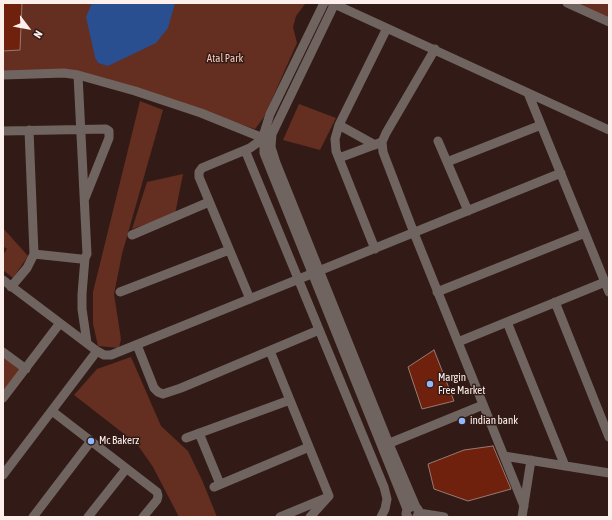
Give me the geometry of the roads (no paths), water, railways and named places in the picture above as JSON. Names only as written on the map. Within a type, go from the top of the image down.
[{"type":"street","points":[[324,3],[270,114],[268,140],[316,273],[411,513],[444,517]]},
{"type":"street","points":[[250,299],[209,202],[199,177],[199,172],[202,168],[268,140],[334,3],[607,129],[609,138]]},
{"type":"street","points":[[567,3],[609,22]]},
{"type":"street","points":[[375,249],[338,158],[335,139],[339,125],[387,28]]},
{"type":"street","points":[[338,158],[378,143],[386,133],[435,49]]},
{"type":"street","points":[[3,75],[64,73],[78,75],[135,90],[201,113],[268,140]]},
{"type":"street","points":[[78,75],[86,254],[82,309],[87,343]]},
{"type":"street","points":[[528,93],[609,292]]},
{"type":"street","points":[[339,125],[378,143],[383,152],[437,292],[524,506]]},
{"type":"street","points":[[447,162],[542,125]]},
{"type":"street","points":[[3,131],[103,128],[109,131],[84,201]]},
{"type":"street","points":[[11,287],[27,268],[34,254],[30,130]]},
{"type":"street","points":[[438,141],[468,211]]},
{"type":"street","points":[[245,150],[384,487],[386,499],[385,509],[381,517]]},
{"type":"street","points":[[3,280],[97,351],[104,355],[111,355],[561,173]]},
{"type":"street","points":[[132,235],[209,202]]},
{"type":"street","points":[[437,292],[585,233]]},
{"type":"street","points":[[120,292],[229,250]]},
{"type":"street","points":[[34,254],[81,259],[85,258]]},
{"type":"street","points":[[458,342],[605,282]]},
{"type":"street","points":[[555,302],[609,437]]},
{"type":"street","points":[[507,322],[565,466]]},
{"type":"street","points":[[3,398],[60,323]]},
{"type":"street","points":[[137,345],[154,388],[163,394],[181,388],[319,330]]},
{"type":"street","points":[[4,473],[97,351]]},
{"type":"street","points":[[270,351],[329,496]]},
{"type":"street","points":[[3,352],[26,369]]},
{"type":"street","points":[[186,438],[290,400]]},
{"type":"street","points":[[385,445],[483,405]]},
{"type":"street","points":[[52,411],[156,492],[158,496],[156,500],[143,517]]},
{"type":"street","points":[[199,433],[217,486],[309,447]]},
{"type":"street","points":[[33,517],[91,442]]},
{"type":"street","points":[[504,456],[609,473]]},
{"type":"street","points":[[522,517],[531,460]]},
{"type":"street","points":[[88,517],[126,469]]},
{"type":"street","points":[[280,517],[329,496]]},
{"type":"street","points":[[310,517],[329,496]]},
{"type":"water","points":[[92,3],[175,3],[168,28],[156,43],[108,66],[98,63],[95,57],[86,17]]},
{"type":"place","name":"Margin Free Market","points":[[430,384]]},
{"type":"place","name":"indian bank","points":[[462,421]]},
{"type":"place","name":"Mc Bakerz","points":[[91,441]]},
{"type":"park label","name":"Atal Park","points":[[225,59]]}]
